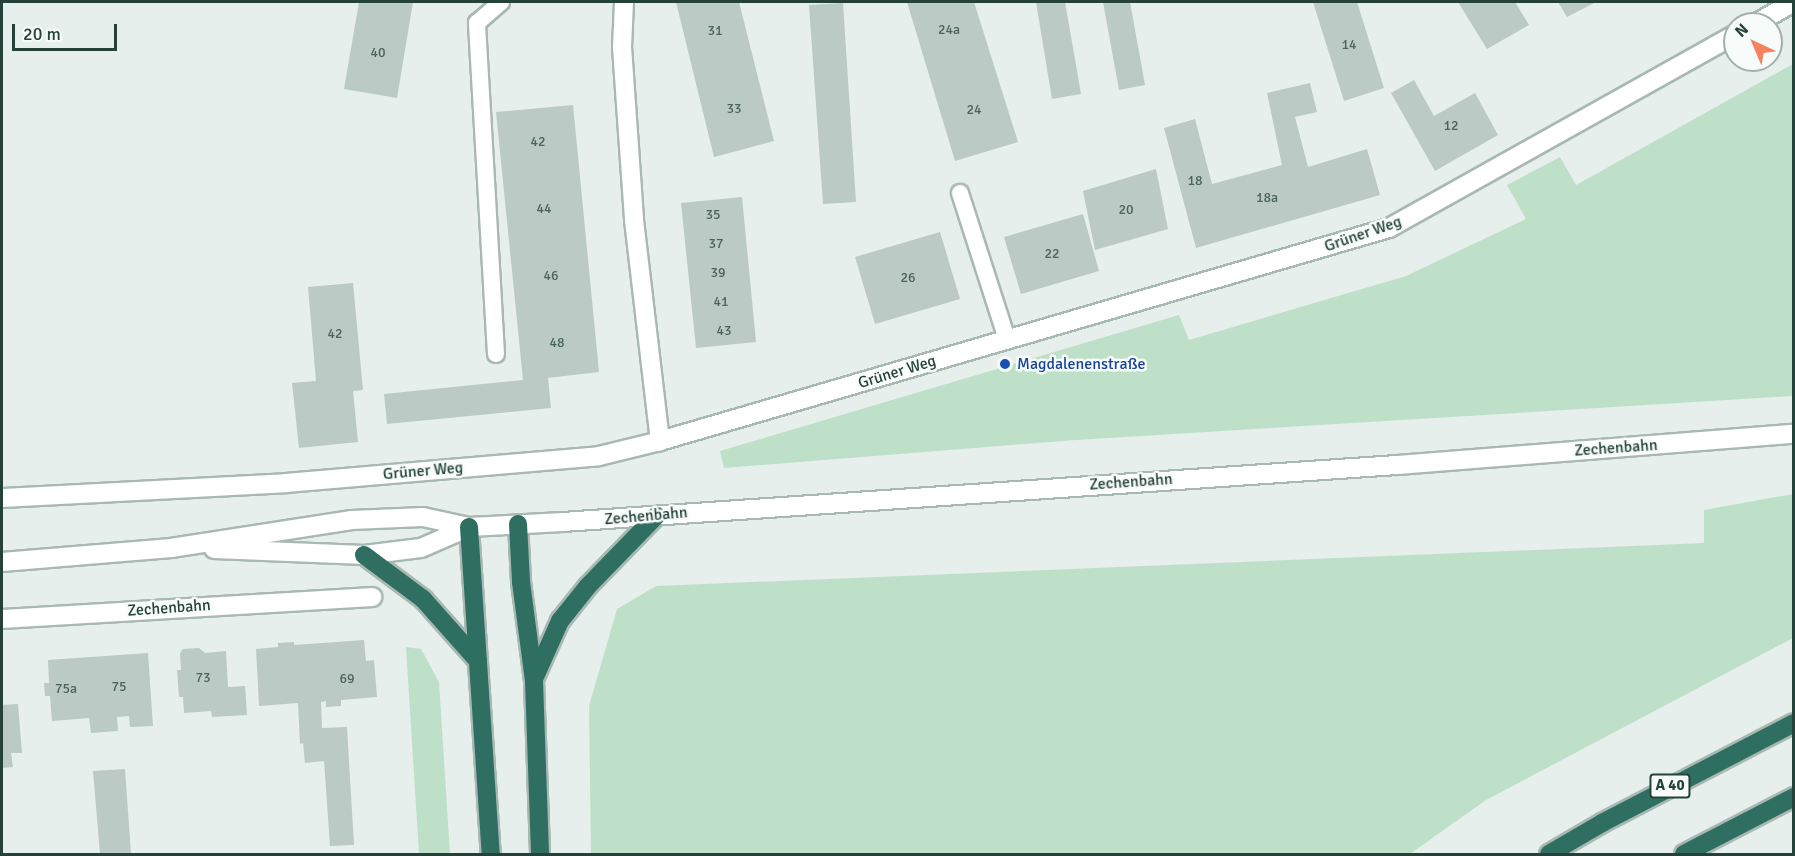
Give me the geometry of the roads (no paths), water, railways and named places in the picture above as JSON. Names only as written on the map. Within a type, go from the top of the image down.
[{"type":"highway","points":[[534,681],[560,621],[588,586],[656,516]]},
{"type":"highway","points":[[518,524],[521,582],[534,681],[540,855]]},
{"type":"highway","points":[[469,527],[491,855]]},
{"type":"highway","points":[[364,555],[423,599],[478,661]]},
{"type":"highway","name":"A 40","points":[[1549,855],[1602,823],[1794,723]]},
{"type":"highway","points":[[1684,855],[1794,797]]},
{"type":"street","points":[[624,2],[622,46],[634,220],[660,441]]},
{"type":"street","points":[[1776,12],[1794,2]]},
{"type":"street","name":"Grüner Weg","points":[[2,498],[286,483],[599,456],[660,441],[1389,228],[1723,42]]},
{"type":"street","name":"Zechenbahn","points":[[2,562],[171,548],[352,520],[423,516],[469,527],[656,516],[715,510],[1397,465],[1794,434]]},
{"type":"street","name":"Zechenbahn","points":[[171,548],[364,555],[421,548],[469,527]]},
{"type":"street","name":"Zechenbahn","points":[[2,619],[372,597]]},
{"type":"lane","points":[[496,354],[477,23],[501,2]]},
{"type":"lane","points":[[960,193],[1006,339]]},
{"type":"place","name":"Magdalenenstraße","points":[[1005,364]]}]
